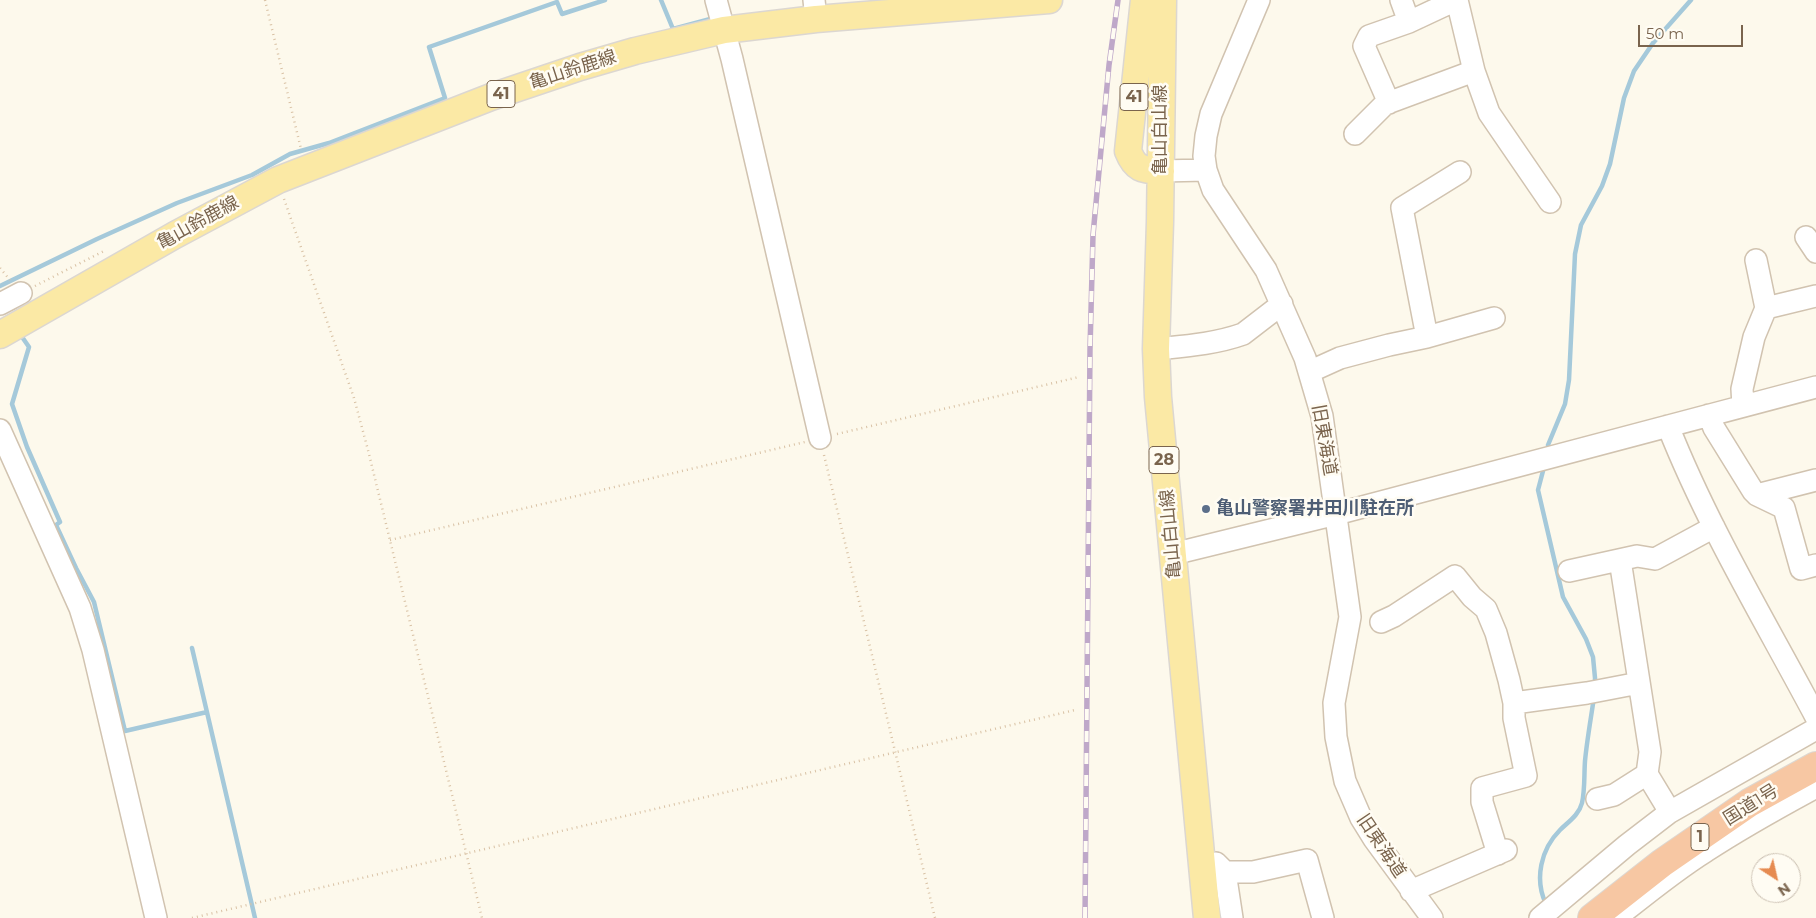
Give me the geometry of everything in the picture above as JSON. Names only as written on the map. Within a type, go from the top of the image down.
[{"type":"highway","name":"国道1号","points":[[1592,918],[1662,863],[1750,803],[1816,766]]},
{"type":"main road","name":"亀山鈴鹿線","points":[[0,336],[175,235],[278,180],[491,97],[580,67],[635,51],[815,10],[1049,0]]},
{"type":"main road","name":"41","points":[[1144,0],[1128,151],[1133,162],[1145,170],[1160,171]]},
{"type":"main road","name":"亀山白山線","points":[[1163,0],[1156,349],[1158,397],[1206,918]]},
{"type":"street","points":[[716,0],[732,59],[820,438]]},
{"type":"street","name":"旧東海道","points":[[1259,0],[1211,114],[1204,156],[1206,170],[1213,190],[1266,270],[1305,358],[1322,416],[1350,617],[1334,703],[1334,722],[1345,781],[1361,818],[1432,918]]},
{"type":"street","points":[[1402,0],[1408,22]]},
{"type":"street","points":[[1389,103],[1364,46],[1369,36],[1408,22],[1457,0],[1474,72],[1488,113],[1550,202]]},
{"type":"street","points":[[1355,134],[1386,104],[1474,72]]},
{"type":"street","points":[[1160,171],[1206,170]]},
{"type":"street","points":[[1427,337],[1402,208],[1460,172]]},
{"type":"street","points":[[1743,406],[1742,389],[1754,337],[1766,308],[1756,260]]},
{"type":"street","points":[[0,304],[21,293]]},
{"type":"street","points":[[1766,308],[1816,296]]},
{"type":"street","points":[[1156,349],[1208,343],[1243,334],[1282,304]]},
{"type":"street","points":[[1309,372],[1340,358],[1427,337],[1494,318]]},
{"type":"street","points":[[1173,554],[1336,514],[1816,387]]},
{"type":"street","points":[[1709,415],[1718,436],[1741,474],[1757,495],[1784,508],[1801,569],[1816,564]]},
{"type":"street","points":[[1668,426],[1685,469],[1714,527],[1816,717]]},
{"type":"street","points":[[0,430],[80,608],[93,650],[156,918]]},
{"type":"street","points":[[1757,495],[1816,480]]},
{"type":"street","points":[[1569,571],[1637,556],[1655,559],[1714,527]]},
{"type":"street","points":[[1620,560],[1650,752],[1647,774],[1670,812]]},
{"type":"street","points":[[1381,622],[1394,616],[1454,576],[1472,597],[1486,609],[1502,655],[1514,703],[1514,718],[1526,776],[1482,788],[1482,802],[1502,852],[1412,891]]},
{"type":"street","points":[[1514,703],[1639,683]]},
{"type":"street","points":[[1544,915],[1627,844],[1670,812],[1816,729]]},
{"type":"street","points":[[1597,799],[1614,795],[1647,774]]},
{"type":"street","points":[[1616,918],[1705,852],[1749,824],[1816,787]]},
{"type":"street","points":[[1199,848],[1225,872],[1232,918]]},
{"type":"street","points":[[1225,872],[1253,872],[1307,860],[1323,918]]},
{"type":"path","points":[[265,0],[299,141]]},
{"type":"path","points":[[278,180],[354,398],[482,918]]},
{"type":"path","points":[[0,268],[6,274]]},
{"type":"path","points":[[390,540],[1079,377]]},
{"type":"path","points":[[820,438],[935,918]]},
{"type":"path","points":[[192,918],[1075,710]]},
{"type":"waterway","points":[[0,286],[177,203],[252,175],[290,154],[329,143],[445,98],[429,47],[557,2],[562,14],[605,0]]},
{"type":"waterway","points":[[661,0],[673,29],[714,18]]},
{"type":"waterway","points":[[1548,445],[1565,404],[1569,380],[1575,254],[1581,225],[1602,186],[1610,164],[1624,98],[1634,71],[1653,43],[1691,0]]},
{"type":"waterway","points":[[20,334],[29,347],[12,404],[27,447],[60,522],[56,525],[94,602],[125,731],[207,712]]},
{"type":"waterway","points":[[1543,471],[1538,490],[1563,597],[1586,639],[1593,657],[1595,687]]},
{"type":"waterway","points":[[192,648],[255,918]]},
{"type":"waterway","points":[[1546,904],[1540,885],[1541,865],[1553,838],[1576,815],[1581,807],[1594,697]]},
{"type":"railway","points":[[1085,918],[1090,349],[1093,235],[1109,65],[1118,0]]},
{"type":"place","name":"亀山警察署井田川駐在所","points":[[1206,509]]}]
